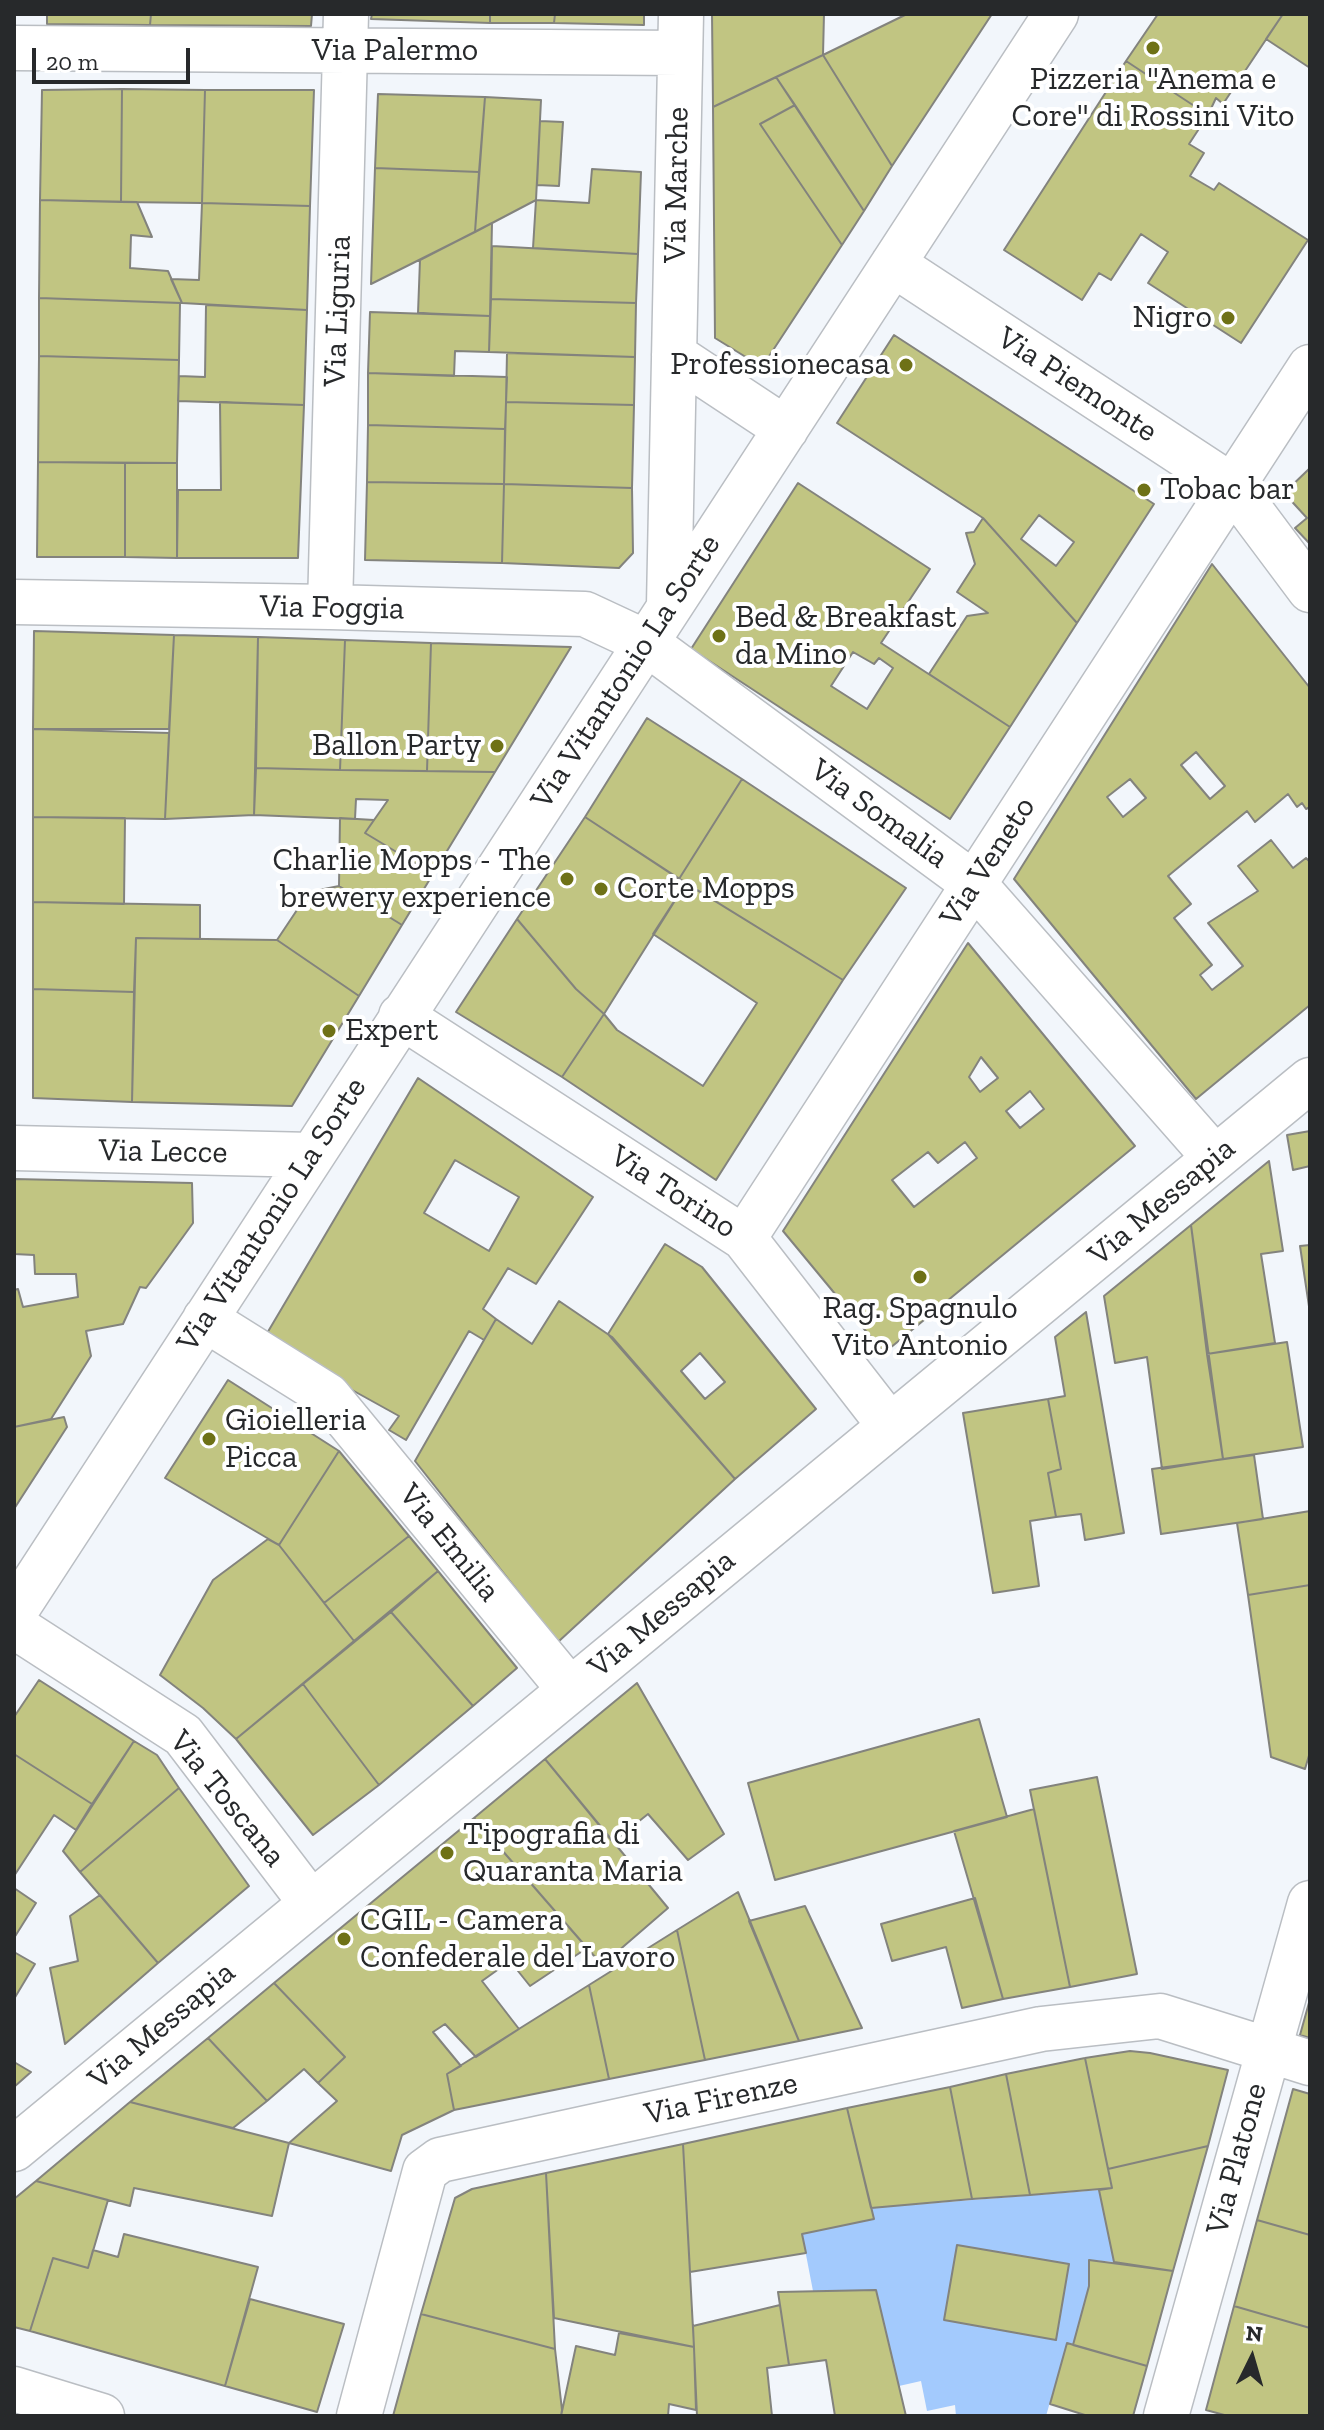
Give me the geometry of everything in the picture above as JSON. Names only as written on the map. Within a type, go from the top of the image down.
[{"type":"street","name":"Via Vitantonio La Sorte","points":[[14,1613],[1056,14]]},
{"type":"street","name":"Via Palermo","points":[[14,48],[346,32],[680,33]]},
{"type":"street","name":"Via Liguria","points":[[330,607],[346,32]]},
{"type":"street","name":"Via Marche","points":[[669,605],[680,33]]},
{"type":"street","name":"Via Piemonte","points":[[893,264],[1233,487],[1310,590]]},
{"type":"street","points":[[674,355],[786,429]]},
{"type":"street","name":"Via Veneto","points":[[744,1238],[1310,367]]},
{"type":"street","name":"Via Foggia","points":[[14,602],[585,614],[645,642]]},
{"type":"street","name":"Via Somalia","points":[[645,642],[974,884],[1215,1158]]},
{"type":"street","name":"Via Torino","points":[[401,1016],[744,1238],[890,1426]]},
{"type":"street","name":"Via Messapia","points":[[14,2149],[1310,1080]]},
{"type":"street","name":"Via Lecce","points":[[14,1148],[312,1155]]},
{"type":"street","name":"Via Emilia","points":[[205,1319],[328,1396],[570,1690]]},
{"type":"street","name":"Via Toscana","points":[[14,1626],[183,1735],[311,1903]]},
{"type":"street","name":"Via Platone","points":[[1166,2416],[1310,1903]]},
{"type":"street","name":"Via Firenze","points":[[359,2416],[425,2171],[440,2160],[1041,2029],[1160,2016],[1310,2063]]},
{"type":"street","points":[[14,2389],[102,2416]]},
{"type":"shaded area","points":[[1099,2190],[1114,2262],[1089,2260],[1089,2286],[1073,2345],[1067,2343],[1046,2416],[956,2416],[955,2405],[927,2411],[921,2381],[899,2386],[876,2290],[813,2291],[802,2234],[874,2219],[871,2208]]},
{"type":"building","points":[[47,14],[151,14],[150,25],[47,24]]},
{"type":"building","points":[[151,14],[312,14],[311,26],[150,25]]},
{"type":"building","points":[[372,14],[490,14],[490,23],[371,19]]},
{"type":"building","points":[[490,14],[555,14],[554,23],[490,23]]},
{"type":"building","points":[[555,14],[644,14],[644,25],[554,23]]},
{"type":"building","points":[[712,14],[824,14],[823,55],[713,107]]},
{"type":"building","points":[[907,14],[992,14],[892,166],[823,55]]},
{"type":"building","points":[[1158,14],[1283,14],[1223,104],[1216,98],[1208,115],[1126,61]]},
{"type":"building","points":[[1283,14],[1310,14],[1310,68],[1266,39]]},
{"type":"building","points":[[823,55],[892,166],[864,211],[776,77]]},
{"type":"building","points":[[1126,61],[1208,115],[1189,144],[1204,153],[1190,176],[1214,190],[1219,183],[1308,240],[1241,343],[1148,283],[1168,252],[1141,234],[1111,280],[1099,273],[1082,300],[1004,250]]},
{"type":"building","points":[[776,77],[795,105],[760,124],[842,245],[762,367],[715,338],[713,107]]},
{"type":"building","points":[[122,89],[205,90],[202,203],[121,202]]},
{"type":"building","points":[[122,89],[121,202],[40,200],[42,90]]},
{"type":"building","points":[[205,90],[314,90],[310,206],[202,203]]},
{"type":"building","points":[[378,94],[485,97],[479,172],[375,168]]},
{"type":"building","points":[[485,97],[541,100],[536,200],[475,232]]},
{"type":"building","points":[[795,105],[864,211],[842,245],[760,124]]},
{"type":"building","points":[[540,121],[563,122],[559,186],[537,185]]},
{"type":"building","points":[[375,168],[479,172],[475,232],[371,284]]},
{"type":"building","points":[[592,169],[641,172],[638,254],[533,248],[536,200],[589,203]]},
{"type":"building","points":[[40,200],[137,202],[152,237],[131,235],[130,268],[168,271],[182,303],[39,298]]},
{"type":"building","points":[[202,203],[310,206],[307,310],[182,303],[171,279],[199,280]]},
{"type":"building","points":[[492,223],[490,316],[418,313],[420,260]]},
{"type":"building","points":[[492,246],[638,254],[636,303],[491,299]]},
{"type":"building","points":[[39,298],[180,303],[179,360],[39,356]]},
{"type":"building","points":[[491,299],[636,303],[635,357],[489,352]]},
{"type":"building","points":[[206,305],[307,310],[304,405],[178,401],[179,376],[205,377]]},
{"type":"building","points":[[370,312],[490,316],[489,352],[455,351],[454,376],[368,373]]},
{"type":"building","points":[[894,335],[1154,504],[1077,623],[983,518],[837,423]],"holes":[[[1039,515],[1074,542],[1056,566],[1021,539]]]},
{"type":"building","points":[[507,353],[635,357],[634,405],[506,402]]},
{"type":"building","points":[[39,356],[179,360],[177,463],[38,462]]},
{"type":"building","points":[[368,373],[507,377],[505,429],[368,425]]},
{"type":"building","points":[[220,402],[304,405],[298,558],[177,558],[178,490],[221,490]]},
{"type":"building","points":[[506,402],[634,405],[632,488],[504,484]]},
{"type":"building","points":[[368,425],[505,429],[504,484],[367,482]]},
{"type":"building","points":[[38,462],[125,463],[125,557],[37,557]]},
{"type":"building","points":[[125,463],[177,463],[177,558],[125,557]]},
{"type":"building","points":[[1310,468],[1310,544],[1295,528],[1307,518],[1284,493]]},
{"type":"building","points":[[367,482],[504,484],[502,563],[365,560]]},
{"type":"building","points":[[798,483],[930,569],[881,643],[1010,727],[950,819],[691,649]],"holes":[[[853,652],[874,664],[879,658],[893,668],[867,709],[831,686]]]},
{"type":"building","points":[[504,484],[632,488],[633,553],[619,568],[502,563]]},
{"type":"building","points":[[983,518],[1077,623],[1010,727],[929,674],[967,616],[988,613],[957,592],[975,564],[966,533],[974,532]]},
{"type":"building","points":[[1212,564],[1310,688],[1310,807],[1306,809],[1302,803],[1297,807],[1288,794],[1255,822],[1247,811],[1168,876],[1191,904],[1174,918],[1212,965],[1200,975],[1212,990],[1243,966],[1208,923],[1258,891],[1238,866],[1271,840],[1293,868],[1306,858],[1310,862],[1310,1005],[1196,1099],[1014,879]],"holes":[[[1196,752],[1225,786],[1210,799],[1181,765]],[[1130,779],[1146,798],[1123,817],[1107,797]]]},
{"type":"building","points":[[34,631],[174,635],[169,729],[33,729]]},
{"type":"building","points":[[174,635],[258,637],[254,815],[165,819]]},
{"type":"building","points":[[258,637],[345,640],[340,770],[256,768]]},
{"type":"building","points":[[345,640],[431,643],[427,771],[340,770]]},
{"type":"building","points":[[431,643],[571,647],[495,772],[427,771]]},
{"type":"building","points":[[647,718],[742,779],[679,879],[585,817]]},
{"type":"building","points":[[33,729],[169,733],[165,819],[33,817]]},
{"type":"building","points":[[256,768],[495,772],[433,874],[365,833],[388,800],[356,799],[355,819],[254,815]]},
{"type":"building","points":[[742,779],[906,888],[843,980],[679,879]]},
{"type":"building","points":[[33,817],[125,818],[124,904],[33,902]]},
{"type":"building","points":[[585,817],[686,883],[604,1014],[576,989],[517,919]]},
{"type":"building","points":[[340,818],[374,820],[365,833],[433,874],[402,925],[339,886]]},
{"type":"building","points":[[686,883],[843,980],[716,1180],[562,1077],[604,1014],[617,1030],[703,1086],[757,1003],[653,934]]},
{"type":"building","points":[[339,886],[402,925],[359,996],[277,940],[309,892]]},
{"type":"building","points":[[33,902],[200,905],[200,939],[136,938],[134,992],[33,989]]},
{"type":"building","points":[[517,919],[576,989],[604,1014],[562,1077],[456,1012]]},
{"type":"building","points":[[136,938],[277,940],[359,996],[292,1106],[132,1102]]},
{"type":"building","points":[[968,943],[1135,1146],[884,1353],[783,1231]],"holes":[[[981,1057],[998,1078],[980,1092],[969,1077]],[[1030,1091],[1044,1109],[1020,1128],[1006,1111]],[[965,1142],[977,1158],[914,1207],[892,1180],[928,1152],[938,1163]]]},
{"type":"building","points":[[33,989],[134,992],[132,1102],[33,1098]]},
{"type":"building","points":[[418,1078],[593,1197],[536,1284],[508,1268],[483,1309],[496,1319],[484,1340],[469,1331],[406,1440],[389,1430],[399,1416],[334,1380],[266,1335]],"holes":[[[455,1160],[519,1197],[489,1251],[424,1213]]]},
{"type":"building","points":[[1310,1131],[1310,1166],[1293,1170],[1287,1135]]},
{"type":"building","points":[[1269,1161],[1283,1251],[1261,1254],[1275,1343],[1207,1354],[1191,1225]]},
{"type":"building","points":[[14,1179],[192,1183],[193,1223],[146,1288],[140,1287],[123,1324],[86,1331],[91,1356],[51,1419],[14,1427],[14,1290],[18,1289],[23,1307],[78,1297],[76,1274],[35,1274],[34,1255],[14,1254]]},
{"type":"building","points":[[1191,1225],[1223,1459],[1162,1469],[1147,1357],[1115,1363],[1104,1296]]},
{"type":"building","points":[[665,1244],[702,1267],[816,1409],[735,1479],[608,1334]],"holes":[[[700,1353],[725,1382],[705,1399],[681,1371]]]},
{"type":"building","points":[[1310,1245],[1310,1313],[1300,1246]]},
{"type":"building","points":[[559,1301],[612,1337],[735,1479],[558,1642],[415,1461],[496,1319],[532,1344]]},
{"type":"building","points":[[1086,1312],[1124,1533],[1085,1540],[1081,1514],[1056,1517],[1048,1473],[1061,1469],[1048,1399],[1065,1396],[1055,1337]]},
{"type":"building","points":[[1287,1342],[1303,1447],[1223,1459],[1207,1354]]},
{"type":"building","points":[[228,1380],[339,1451],[279,1545],[165,1478]]},
{"type":"building","points":[[1048,1399],[1061,1469],[1048,1473],[1056,1517],[1030,1521],[1039,1586],[993,1593],[963,1413]]},
{"type":"building","points":[[64,1417],[67,1427],[14,1509],[14,1427]]},
{"type":"building","points":[[339,1451],[409,1536],[324,1603],[279,1545]]},
{"type":"building","points":[[1254,1455],[1263,1519],[1161,1534],[1152,1469]]},
{"type":"building","points":[[1310,1511],[1310,1585],[1248,1595],[1237,1523]]},
{"type":"building","points":[[409,1536],[438,1571],[354,1641],[324,1603]]},
{"type":"building","points":[[268,1539],[279,1545],[354,1641],[236,1739],[203,1708],[160,1675],[213,1580]]},
{"type":"building","points":[[438,1571],[517,1668],[473,1706],[391,1612]]},
{"type":"building","points":[[1310,1585],[1310,1752],[1305,1769],[1271,1757],[1248,1595]]},
{"type":"building","points":[[391,1612],[473,1706],[379,1785],[303,1684]]},
{"type":"building","points":[[39,1680],[134,1741],[92,1804],[14,1754],[14,1717]]},
{"type":"building","points":[[637,1683],[724,1834],[688,1860],[648,1814],[613,1842],[545,1759]]},
{"type":"building","points":[[303,1684],[379,1785],[313,1835],[236,1739]]},
{"type":"building","points":[[979,1719],[1007,1817],[775,1880],[748,1783]]},
{"type":"building","points":[[134,1741],[157,1755],[179,1788],[80,1872],[63,1851]]},
{"type":"building","points":[[14,1754],[92,1804],[76,1830],[54,1815],[14,1876]]},
{"type":"building","points":[[545,1759],[668,1908],[602,1965],[474,1818]]},
{"type":"building","points":[[1097,1777],[1137,1974],[1070,1987],[1030,1790]]},
{"type":"building","points":[[179,1788],[249,1886],[158,1963],[80,1872]]},
{"type":"building","points":[[1034,1809],[1070,1987],[1003,1999],[954,1831]]},
{"type":"building","points":[[474,1818],[587,1948],[530,1986],[510,1961],[482,1981],[519,2029],[476,2057],[445,2024],[433,2032],[461,2066],[447,2074],[454,2110],[402,2135],[391,2171],[289,2143],[337,2101],[318,2083],[345,2057],[274,1983]]},
{"type":"building","points":[[14,1888],[36,1903],[14,1938]]},
{"type":"building","points":[[738,1892],[799,2041],[705,2060],[677,1930]]},
{"type":"building","points":[[100,1895],[158,1963],[65,2044],[50,1968],[78,1961],[70,1916]]},
{"type":"building","points":[[975,1898],[1003,1999],[962,2008],[946,1947],[892,1961],[881,1924]]},
{"type":"building","points":[[805,1906],[862,2028],[799,2041],[749,1921]]},
{"type":"building","points":[[677,1930],[705,2060],[609,2079],[589,1985]]},
{"type":"building","points":[[14,1952],[35,1964],[14,1999]]},
{"type":"building","points":[[274,1983],[345,2057],[318,2083],[304,2069],[267,2101],[208,2038]]},
{"type":"building","points":[[589,1985],[609,2079],[454,2110],[447,2074]]},
{"type":"building","points":[[1310,1999],[1310,2038],[1300,2035]]},
{"type":"building","points":[[208,2038],[267,2101],[233,2128],[130,2102]]},
{"type":"building","points":[[1130,2051],[1228,2070],[1208,2146],[1108,2169],[1085,2058]]},
{"type":"building","points":[[1085,2058],[1112,2188],[1030,2195],[1006,2074]]},
{"type":"building","points":[[14,2062],[31,2072],[14,2087]]},
{"type":"building","points":[[1006,2074],[1030,2195],[972,2199],[950,2087]]},
{"type":"building","points":[[950,2087],[972,2199],[871,2208],[847,2108]]},
{"type":"building","points":[[1293,2089],[1310,2094],[1310,2235],[1257,2220]]},
{"type":"building","points":[[130,2102],[289,2143],[272,2216],[134,2188],[130,2206],[36,2181]]},
{"type":"building","points":[[847,2108],[874,2219],[802,2234],[806,2253],[690,2272],[683,2144]]},
{"type":"building","points":[[683,2144],[694,2347],[554,2318],[546,2173]]},
{"type":"building","points":[[1208,2146],[1173,2271],[1114,2262],[1099,2190],[1112,2188],[1108,2169]]},
{"type":"building","points":[[546,2173],[555,2349],[421,2314],[455,2198],[472,2189]]},
{"type":"building","points":[[36,2181],[108,2200],[88,2268],[53,2258],[30,2331],[14,2327],[14,2199]]},
{"type":"building","points":[[1257,2220],[1310,2235],[1310,2328],[1234,2306]]},
{"type":"building","points":[[124,2234],[258,2267],[225,2386],[30,2331],[53,2258],[88,2268],[93,2250],[118,2257]]},
{"type":"building","points":[[957,2245],[1069,2264],[1056,2340],[944,2320]]},
{"type":"building","points":[[1089,2260],[1173,2271],[1147,2366],[1073,2345],[1089,2286]]},
{"type":"building","points":[[876,2290],[906,2416],[835,2416],[826,2360],[789,2365],[778,2292]]},
{"type":"building","points":[[250,2299],[344,2324],[317,2412],[225,2386]]},
{"type":"building","points":[[780,2305],[789,2365],[767,2368],[772,2416],[697,2416],[693,2326]]},
{"type":"building","points":[[1234,2306],[1310,2328],[1310,2416],[1228,2416],[1206,2410]]},
{"type":"building","points":[[421,2314],[555,2349],[561,2416],[393,2416]]},
{"type":"building","points":[[619,2333],[694,2347],[696,2410],[669,2404],[668,2416],[561,2416],[576,2346],[615,2355]]},
{"type":"building","points":[[1067,2343],[1147,2366],[1133,2416],[1088,2416],[1050,2404]]},
{"type":"place","name":"Pizzeria \"Anema e Core\" di Rossini Vito","points":[[1153,48]]},
{"type":"place","name":"Nigro","points":[[1228,318]]},
{"type":"place","name":"Professionecasa","points":[[906,365]]},
{"type":"place","name":"Tobac bar","points":[[1144,490]]},
{"type":"place","name":"Bed & Breakfast da Mino","points":[[719,636]]},
{"type":"place","name":"Ballon Party","points":[[497,746]]},
{"type":"place","name":"Charlie Mopps - The brewery experience","points":[[567,879]]},
{"type":"place","name":"Corte Mopps","points":[[601,889]]},
{"type":"place","name":"Expert","points":[[329,1031]]},
{"type":"place","name":"Rag. Spagnulo Vito Antonio","points":[[920,1277]]},
{"type":"place","name":"Gioielleria Picca","points":[[209,1439]]},
{"type":"place","name":"Tipografia di Quaranta Maria","points":[[447,1853]]},
{"type":"place","name":"CGIL - Camera Confederale del Lavoro","points":[[344,1939]]}]
